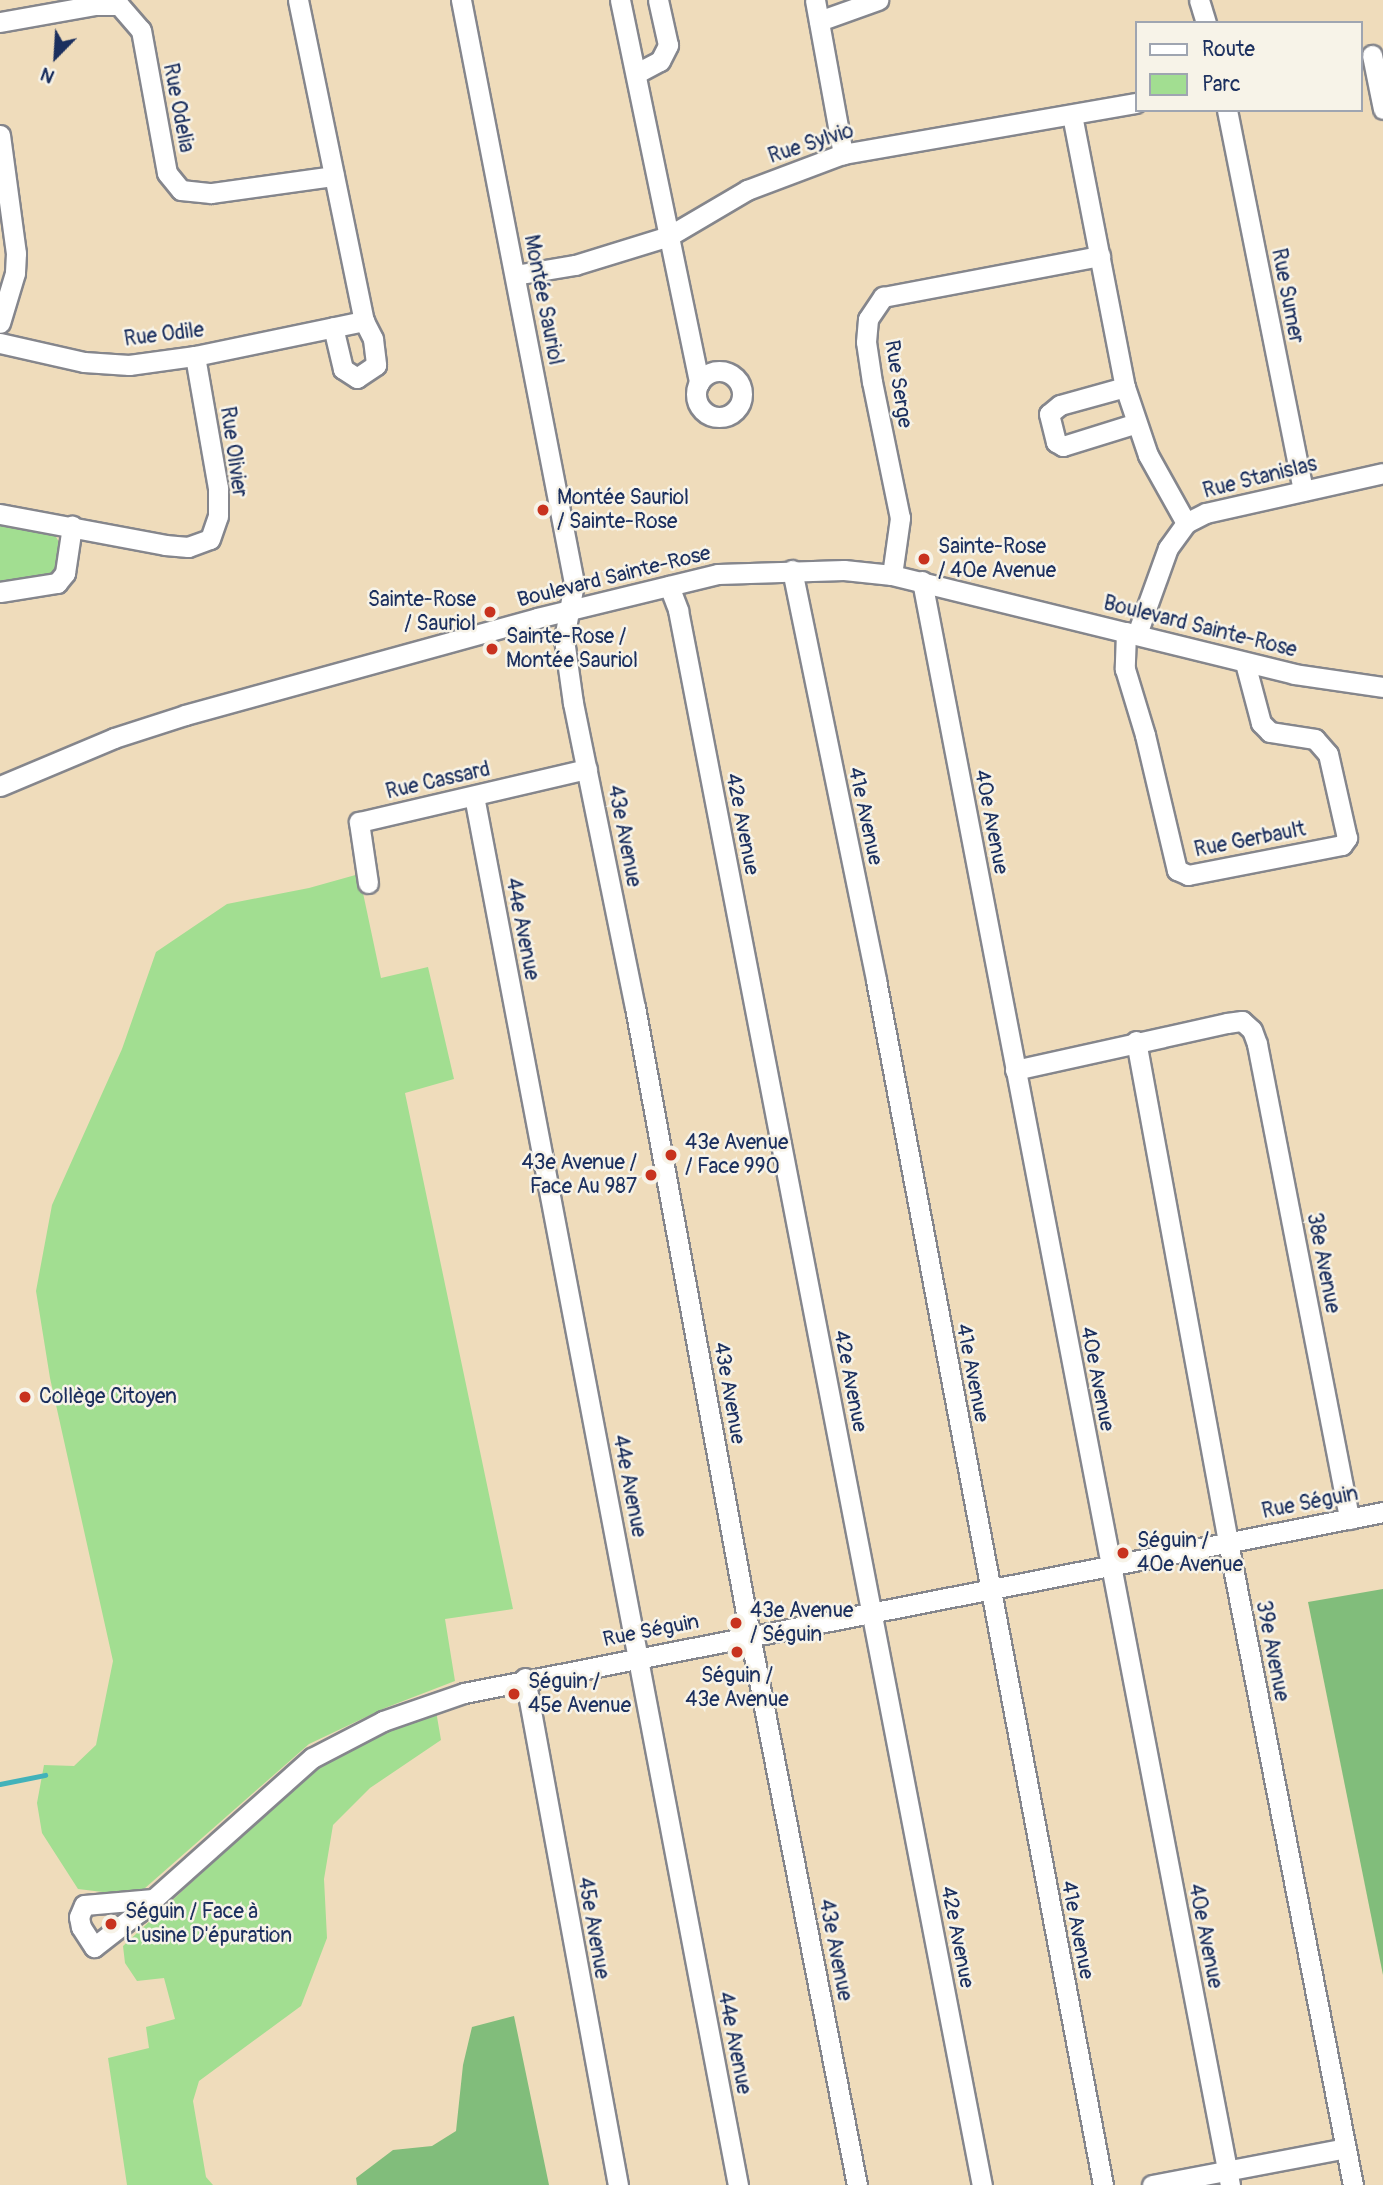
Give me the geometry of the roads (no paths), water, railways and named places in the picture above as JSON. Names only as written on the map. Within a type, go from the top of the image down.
[{"type":"street","points":[[298,0],[363,321],[373,339],[376,365],[357,378],[343,369],[333,327]]},
{"type":"street","name":"Montée Sauriol","points":[[461,0],[574,583],[569,609]]},
{"type":"street","points":[[620,0],[699,383]]},
{"type":"street","points":[[637,73],[660,61],[668,45],[658,0]]},
{"type":"street","points":[[816,0],[842,154]]},
{"type":"street","points":[[819,21],[878,0]]},
{"type":"street","points":[[1199,0],[1205,21]]},
{"type":"street","name":"Rue Odelia","points":[[0,22],[95,5],[119,5],[141,30],[167,173],[181,190],[211,193],[334,176]]},
{"type":"street","points":[[1372,55],[1383,110]]},
{"type":"street","name":"Rue Sylvio","points":[[514,275],[575,265],[669,236],[747,190],[842,154],[1134,103]]},
{"type":"street","name":"Rue Sumer","points":[[1227,112],[1303,490]]},
{"type":"street","points":[[1072,115],[1125,387],[1148,455],[1186,523]]},
{"type":"street","points":[[0,135],[16,253],[15,273],[0,323]]},
{"type":"street","name":"Rue Serge","points":[[892,575],[900,518],[872,382],[866,342],[868,318],[883,297],[1100,256]]},
{"type":"street","name":"Rue Odile","points":[[0,344],[84,362],[129,365],[195,356],[363,321]]},
{"type":"street","name":"Rue Olivier","points":[[0,514],[165,545],[188,547],[210,539],[218,516],[218,488],[195,356]]},
{"type":"street","points":[[1125,387],[1060,405],[1049,414],[1056,442],[1063,446],[1137,423]]},
{"type":"street","name":"Rue Stanislas","points":[[1132,633],[1168,548],[1186,523],[1206,513],[1383,473]]},
{"type":"street","points":[[0,592],[57,583],[65,573],[72,526]]},
{"type":"street","name":"41e Avenue","points":[[792,570],[876,980],[1102,2185]]},
{"type":"street","name":"Boulevard Sainte-Rose","points":[[0,786],[95,746],[154,725],[569,609],[718,573],[844,570],[892,575],[1245,663],[1383,688]]},
{"type":"street","name":"40e Avenue","points":[[922,582],[1228,2178]]},
{"type":"street","name":"42e Avenue","points":[[669,586],[678,610],[982,2185]]},
{"type":"street","name":"43e Avenue","points":[[569,609],[564,639],[587,769],[635,1007],[750,1635],[857,2185]]},
{"type":"street","name":"Rue Gerbault","points":[[1132,633],[1125,669],[1145,735],[1177,870],[1188,875],[1342,845],[1347,838],[1328,754],[1315,740],[1270,732],[1261,723],[1245,663]]},
{"type":"street","name":"Rue Cassard","points":[[368,883],[359,822],[587,769]]},
{"type":"street","name":"Boulevard Sainte-Rose","points":[[0,797],[33,774]]},
{"type":"street","name":"44e Avenue","points":[[474,796],[738,2185]]},
{"type":"street","name":"38e Avenue","points":[[1136,1041],[1242,1021],[1252,1030],[1257,1044],[1349,1519]]},
{"type":"street","points":[[1015,1070],[1136,1041]]},
{"type":"street","name":"39e Avenue","points":[[1136,1041],[1228,1542],[1353,2185]]},
{"type":"street","name":"Rue Séguin","points":[[153,1899],[85,1905],[79,1917],[81,1927],[94,1947],[153,1899],[312,1758],[342,1741],[422,1706],[525,1678],[1383,1512]]},
{"type":"street","name":"45e Avenue","points":[[525,1678],[618,2185]]},
{"type":"street","points":[[1152,2185],[1228,2178],[1346,2148]]},
{"type":"waterway","points":[[0,1784],[45,1775]]},
{"type":"place","name":"Montée Sauriol / Sainte-Rose","points":[[543,510]]},
{"type":"place","name":"Sainte-Rose / 40e Avenue","points":[[924,559]]},
{"type":"place","name":"Sainte-Rose / Sauriol","points":[[490,612]]},
{"type":"place","name":"Sainte-Rose / Montée Sauriol","points":[[492,649]]},
{"type":"place","name":"43e Avenue / Face 990","points":[[671,1155]]},
{"type":"place","name":"43e Avenue / Face Au 987","points":[[651,1175]]},
{"type":"place","name":"Collège Citoyen","points":[[25,1397]]},
{"type":"place","name":"Séguin / 40e Avenue","points":[[1123,1553]]},
{"type":"place","name":"43e Avenue / Séguin","points":[[736,1623]]},
{"type":"place","name":"Séguin / 43e Avenue","points":[[737,1652]]},
{"type":"place","name":"Séguin / 45e Avenue","points":[[514,1694]]},
{"type":"place","name":"Séguin / Face à L'usine D'épuration","points":[[111,1924]]}]
